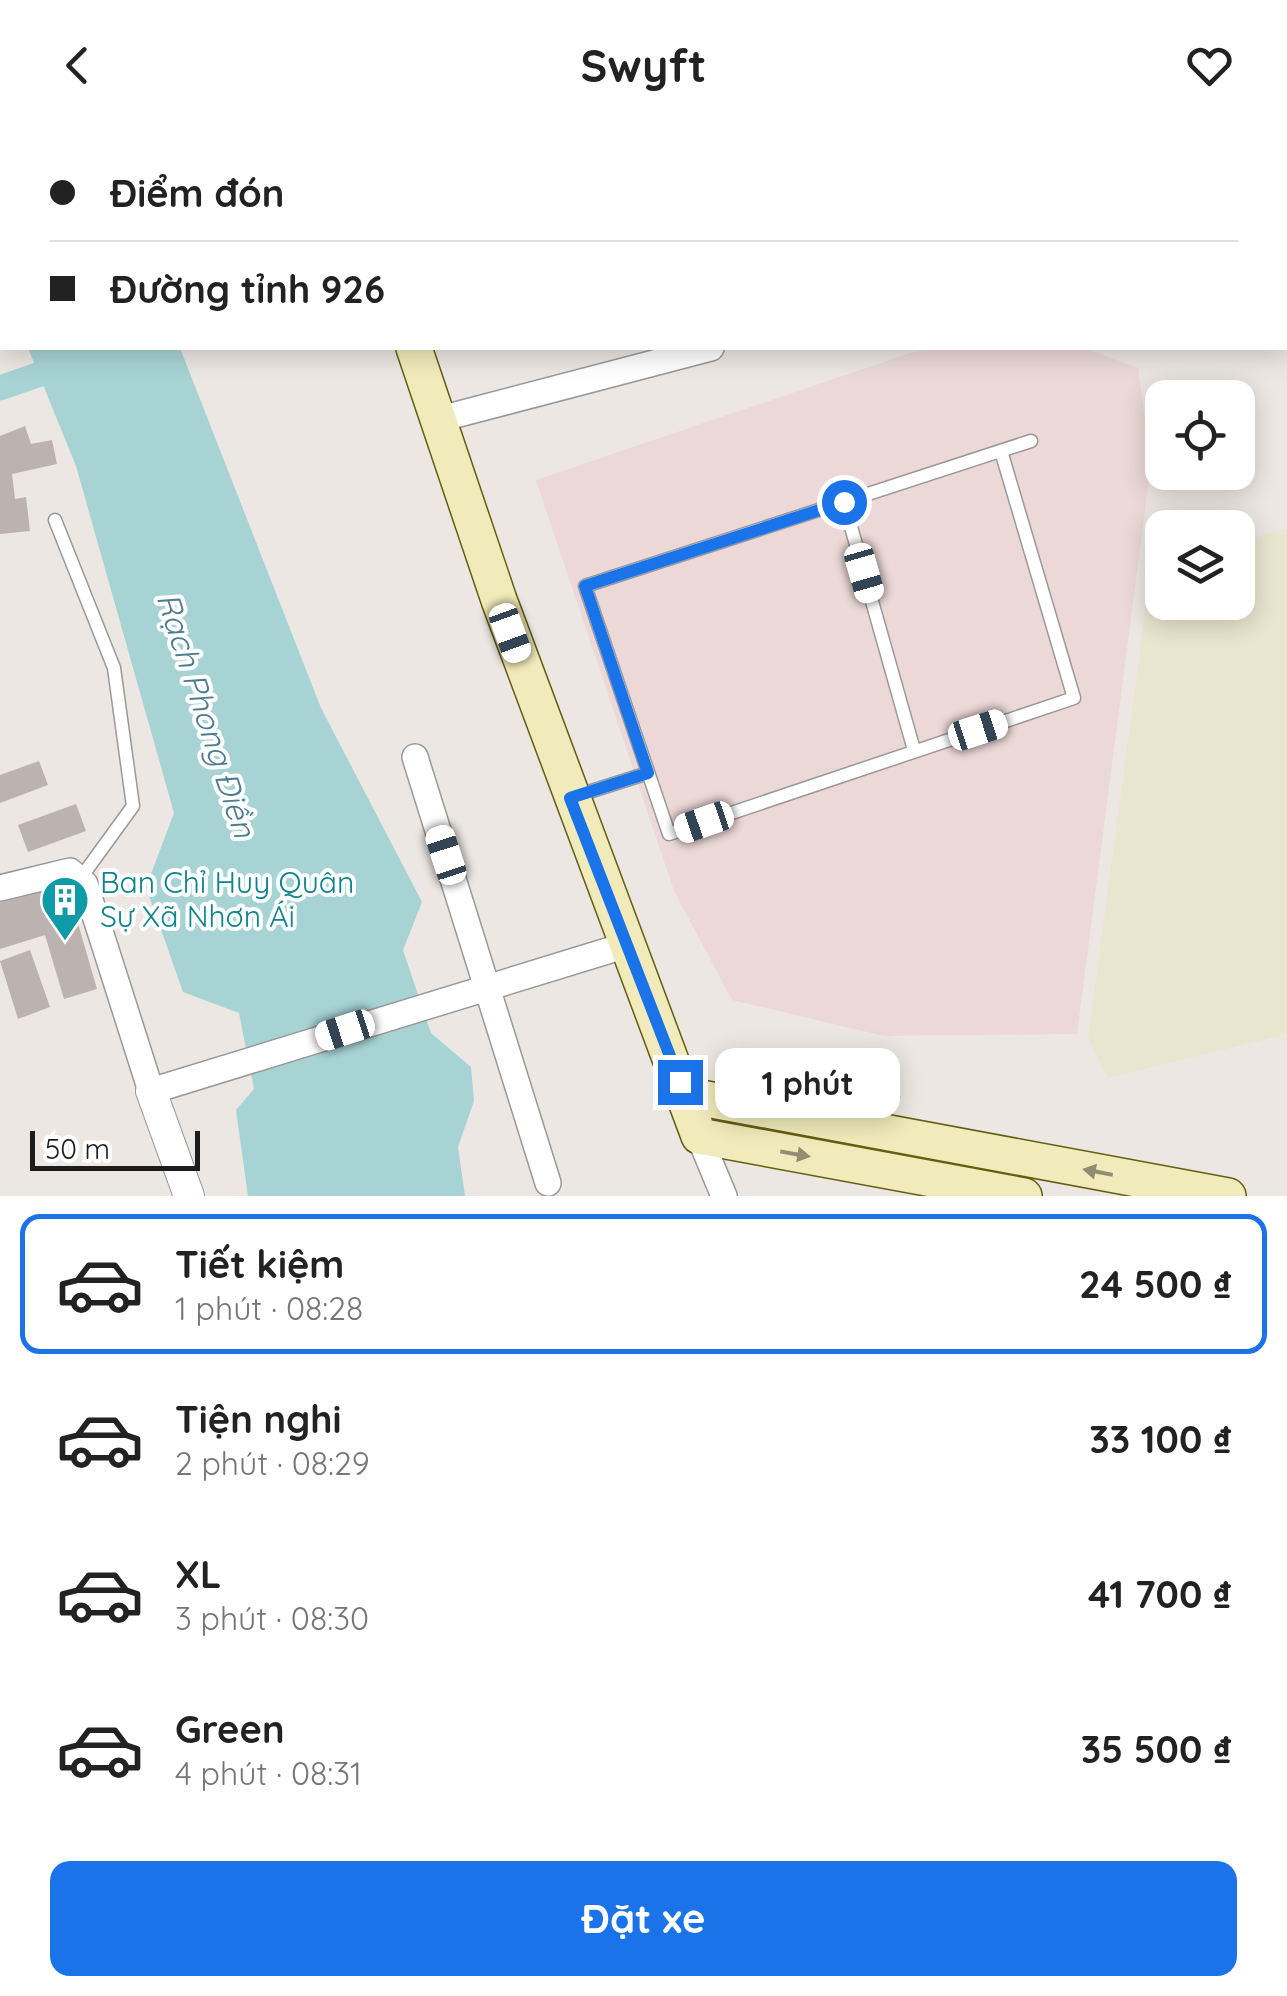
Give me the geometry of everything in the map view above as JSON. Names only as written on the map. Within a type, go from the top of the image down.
[{"type":"main road","points":[[415,350],[570,798],[630,944],[699,1136],[1024,1196]]},
{"type":"main road","points":[[684,1095],[1228,1196]]},
{"type":"street","points":[[440,420],[653,355],[695,350]]},
{"type":"street","points":[[415,758],[548,1183]]},
{"type":"street","points":[[0,888],[70,871],[86,884],[190,1196]]},
{"type":"street","points":[[152,1091],[630,944]]},
{"type":"street","points":[[699,1136],[724,1196]]},
{"type":"lane","points":[[1002,451],[1074,698],[669,834],[585,586],[844,502],[1002,451],[1031,442]]},
{"type":"lane","points":[[844,502],[914,750]]},
{"type":"lane","points":[[54,520],[114,668],[132,806],[80,879]]},
{"type":"lane","points":[[570,798],[648,773]]},
{"type":"shaded area","points":[[1090,350],[1138,368],[1148,490],[1077,1034],[884,1036],[732,1000],[674,891],[536,480],[913,352]]},
{"type":"shaded area","points":[[1287,529],[1287,1034],[1108,1078],[1088,1038],[1145,614],[1145,620],[1255,620],[1255,537]]},
{"type":"water","name":"Rạch Phong Điền","points":[[29,350],[181,350],[321,708],[422,902],[403,950],[431,1033],[471,1067],[474,1101],[458,1147],[465,1196],[248,1196],[236,1110],[254,1089],[239,1013],[183,992],[146,887],[174,813],[76,466]]},
{"type":"building","points":[[25,426],[31,444],[52,440],[57,464],[12,474],[15,499],[26,497],[30,531],[0,534],[0,436]]},
{"type":"building","points":[[39,761],[48,785],[0,803],[0,775]]},
{"type":"building","points":[[76,804],[86,831],[28,852],[18,825]]},
{"type":"building","name":"Ban Chỉ Huy Quân Sự Xã Nhơn Ái","points":[[66,882],[97,989],[64,999],[45,935],[0,949],[0,902]]},
{"type":"building","points":[[30,950],[50,1007],[18,1019],[0,961]]},
{"type":"waterway","points":[[0,388],[69,364]]},
{"type":"place","name":"Ban Chỉ Huy Quân Sự Xã Nhơn Ái","points":[[65,942]]},
{"type":"route","points":[[680,1082],[630,944],[570,798],[648,773],[585,586],[844,502]]}]
